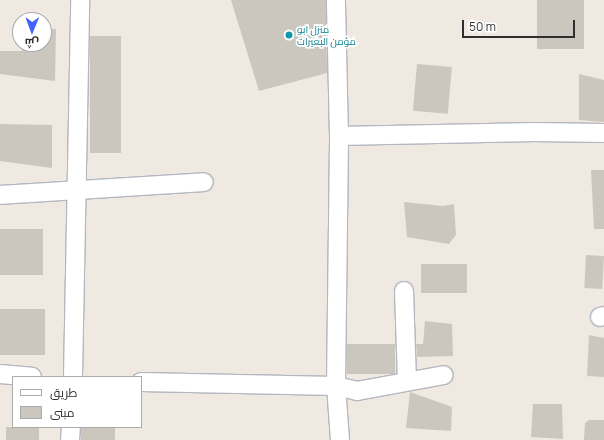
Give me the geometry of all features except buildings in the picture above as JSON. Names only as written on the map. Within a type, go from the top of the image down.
[{"type":"street","points":[[73,376],[80,0]]},
{"type":"street","points":[[336,0],[339,136],[336,386],[340,440]]},
{"type":"street","points":[[339,136],[535,132],[604,133]]},
{"type":"street","points":[[0,194],[204,182]]},
{"type":"street","points":[[404,291],[407,381]]},
{"type":"street","points":[[0,374],[21,376]]},
{"type":"street","points":[[142,382],[336,386],[357,391],[444,374]]},
{"type":"street","points":[[70,428],[70,440]]},
{"type":"place","name":"منزل ابو مؤمن البعيرات","points":[[289,35]]}]
